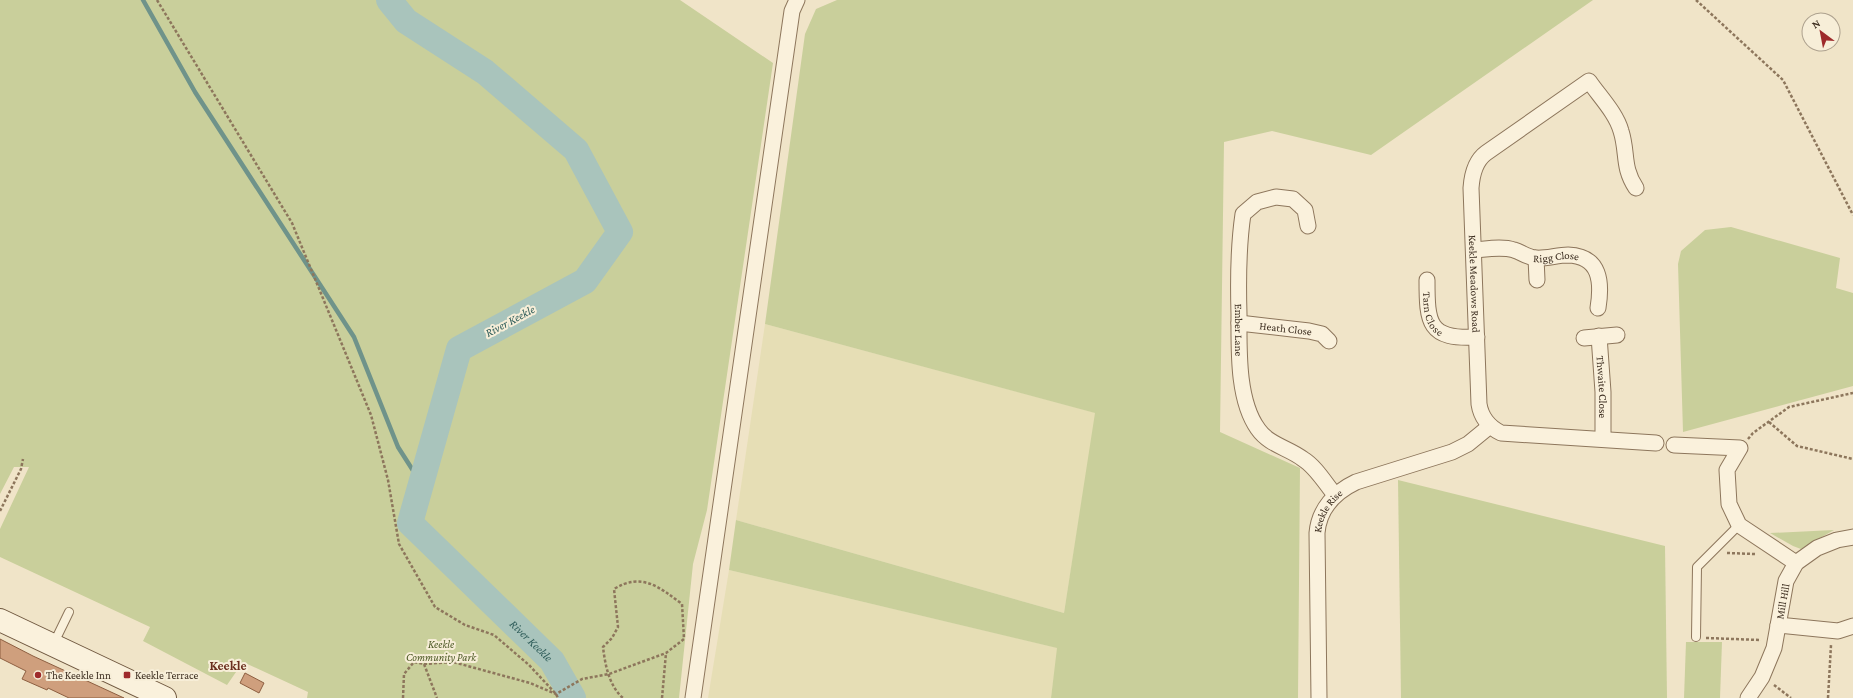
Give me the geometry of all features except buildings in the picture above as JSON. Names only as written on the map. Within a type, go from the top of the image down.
[{"type":"main road","points":[[0,620],[165,698]]},
{"type":"street","points":[[693,698],[791,18],[797,0]]},
{"type":"street","name":"Keekle Meadows Road","points":[[1490,426],[1482,415],[1479,404],[1472,183],[1474,169],[1479,160],[1486,153],[1589,81],[1620,127],[1626,170],[1636,188]]},
{"type":"street","name":"Ember Lane","points":[[1308,226],[1305,210],[1293,199],[1276,197],[1257,202],[1243,214],[1238,258],[1240,368],[1250,413],[1258,430],[1270,441],[1304,459],[1318,473],[1335,495]]},
{"type":"street","name":"Rigg Close","points":[[1474,250],[1510,249],[1536,258],[1570,255],[1580,257],[1589,262],[1596,270],[1601,283],[1598,308]]},
{"type":"street","points":[[1536,258],[1537,280]]},
{"type":"street","name":"Tarn Close","points":[[1427,280],[1429,317],[1435,328],[1445,336],[1458,338],[1477,337]]},
{"type":"street","name":"Heath Close","points":[[1239,324],[1309,330],[1322,334],[1329,341]]},
{"type":"street","points":[[1584,338],[1617,335]]},
{"type":"street","name":"Thwaite Close","points":[[1599,336],[1603,392],[1603,438]]},
{"type":"street","points":[[1490,426],[1495,430],[1507,434],[1603,438],[1656,443]]},
{"type":"street","name":"Keekle Rise","points":[[1319,698],[1317,533],[1321,514],[1335,495],[1356,482],[1438,457],[1462,448],[1490,426]]},
{"type":"street","points":[[1674,445],[1740,448],[1727,470],[1729,504],[1739,525],[1796,563]]},
{"type":"street","name":"Mill Hill","points":[[1748,698],[1762,677],[1775,640],[1786,581],[1796,563],[1817,548],[1837,540],[1853,538]]},
{"type":"street","points":[[1778,625],[1831,631],[1838,631],[1853,626]]},
{"type":"lane","points":[[1696,637],[1697,567],[1709,553],[1739,525]]},
{"type":"lane","points":[[53,646],[69,612]]},
{"type":"path","points":[[157,0],[292,223],[372,415],[388,480],[399,544],[435,607],[465,625],[494,635],[529,665],[558,698]]},
{"type":"path","points":[[1696,0],[1783,80],[1853,214]]},
{"type":"path","points":[[1740,448],[1754,433],[1789,407],[1853,393]]},
{"type":"path","points":[[1769,422],[1797,446],[1853,458]]},
{"type":"path","points":[[0,510],[21,469],[22,459]]},
{"type":"path","points":[[1709,553],[1782,554]]},
{"type":"path","points":[[556,694],[582,679],[609,674],[666,653],[684,639],[682,604],[660,587],[640,580],[624,583],[614,589],[618,627],[612,638],[603,647],[609,674],[622,698]]},
{"type":"path","points":[[1828,698],[1831,631]]},
{"type":"path","points":[[1696,637],[1775,640]]},
{"type":"path","points":[[662,698],[666,653]]},
{"type":"path","points":[[402,698],[404,674],[414,662],[424,664],[453,662],[530,683],[556,694]]},
{"type":"path","points":[[424,664],[437,698]]},
{"type":"path","points":[[1762,677],[1791,698]]},
{"type":"shaded area","points":[[765,324],[1096,413],[1064,613],[736,520]]},
{"type":"shaded area","points":[[729,570],[1058,648],[1051,698],[708,698]]},
{"type":"green space","name":"Keekle Community Park","points":[[0,0],[680,0],[773,63],[707,510],[693,564],[679,698],[307,698],[308,692],[243,662],[227,685],[143,641],[150,627],[0,557],[0,529],[29,467],[14,467],[0,494]]},
{"type":"green space","points":[[837,0],[1593,0],[1371,155],[1272,131],[1224,142],[1220,432],[1300,468],[1298,698],[1051,698],[1057,648],[729,570],[736,520],[1064,613],[1095,413],[765,324],[805,34],[816,9]]},
{"type":"green space","points":[[1731,227],[1840,258],[1836,288],[1853,293],[1853,386],[1683,432],[1678,264],[1681,251],[1705,230]]},
{"type":"green space","points":[[1398,480],[1665,546],[1667,698],[1401,698]]},
{"type":"green space","points":[[1834,530],[1801,549],[1770,533]]},
{"type":"green space","points":[[1686,642],[1722,642],[1720,698],[1684,698]]},
{"type":"waterway","points":[[143,0],[195,92],[354,337],[398,447],[421,483]]},
{"type":"waterway","name":"River Keekle","points":[[389,0],[406,21],[485,72],[576,150],[620,232],[585,281],[459,349],[410,523],[552,661],[573,698]]},
{"type":"place","name":"The Keekle Inn","points":[[38,675]]},
{"type":"place","name":"Keekle Terrace","points":[[127,675]]},
{"type":"district","name":"Keekle","points":[[228,665]]}]
